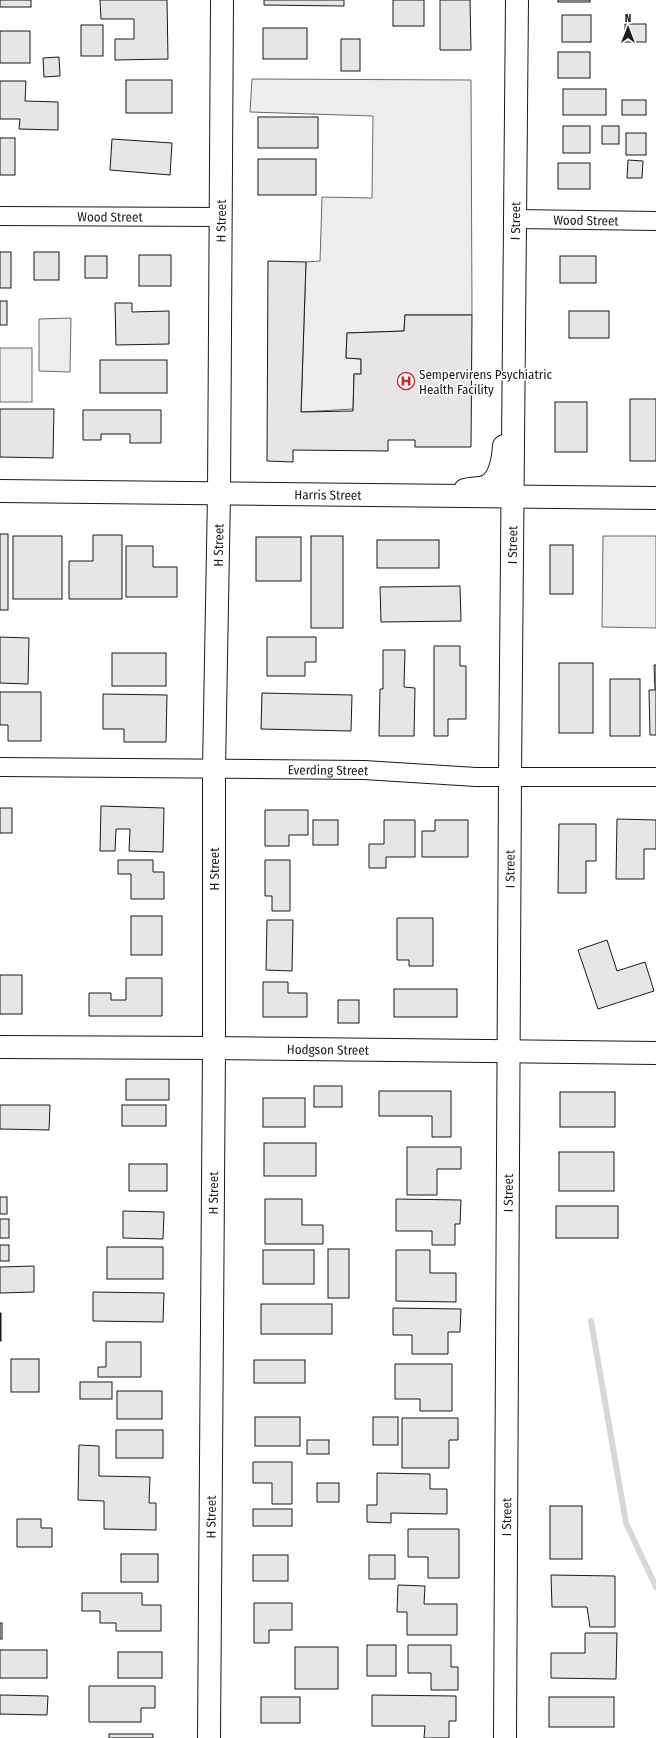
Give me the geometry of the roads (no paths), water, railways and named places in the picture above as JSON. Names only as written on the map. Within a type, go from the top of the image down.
[{"type":"main road","name":"H Street","points":[[209,1738],[214,1048],[214,769],[219,494],[222,0]]},
{"type":"main road","name":"I Street","points":[[505,1738],[510,777],[517,0]]},
{"type":"main road","points":[[447,496],[472,488],[485,486],[492,482],[500,471],[505,419],[514,401]]},
{"type":"main road","name":"Harris Street","points":[[0,491],[656,498]]},
{"type":"main road","name":"Hodgson Street","points":[[0,1047],[656,1053]]},
{"type":"street","name":"Wood Street","points":[[0,216],[220,217]]},
{"type":"street","name":"Wood Street","points":[[516,219],[656,221]]},
{"type":"street","name":"Everding Street","points":[[0,767],[364,770],[476,777],[656,777]]},
{"type":"waterway","points":[[591,1321],[626,1523],[656,1587]]},
{"type":"place","name":"Sempervirens Psychiatric Health Facility","points":[[406,381]]}]
